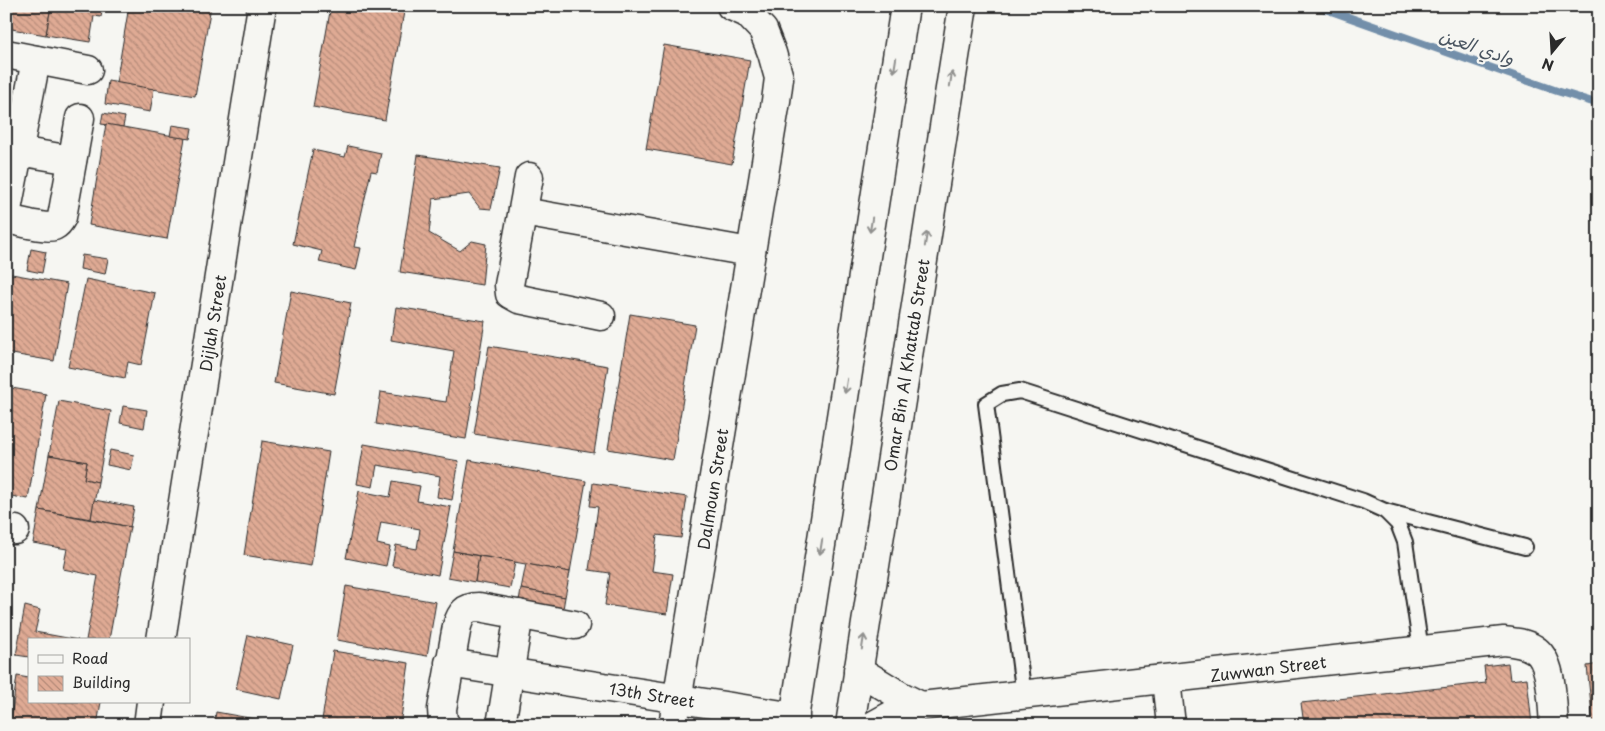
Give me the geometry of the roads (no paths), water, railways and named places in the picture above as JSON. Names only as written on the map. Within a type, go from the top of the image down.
[{"type":"street","name":"Dijlah Street","points":[[161,638],[262,6]]},
{"type":"street","name":"Dalmoun Street","points":[[673,725],[779,78],[772,53],[762,30],[747,13],[731,6]]},
{"type":"street","points":[[794,721],[904,11]]},
{"type":"street","name":"Omar Bin Al Khattab Street","points":[[850,725],[961,18]]},
{"type":"street","points":[[6,54],[88,70]]},
{"type":"street","points":[[6,216],[12,150],[36,60]]},
{"type":"street","points":[[6,219],[46,226],[54,226],[59,222],[62,217],[80,118]]},
{"type":"street","points":[[12,150],[72,160]]},
{"type":"street","points":[[529,177],[510,294],[519,299],[601,316]]},
{"type":"street","points":[[523,212],[750,252]]},
{"type":"street","points":[[446,725],[443,722],[442,709],[449,663],[457,626],[464,610],[471,607],[480,607],[575,625]]},
{"type":"street","points":[[501,725],[519,614]]},
{"type":"street","name":"Zuwwan Street","points":[[874,725],[894,714],[938,712],[1024,696],[1504,641],[1521,643],[1534,649],[1543,658],[1548,674],[1554,725]]},
{"type":"street","name":"13th Street","points":[[449,663],[678,698],[794,721]]},
{"type":"street","points":[[858,670],[885,687],[938,712]]},
{"type":"street","points":[[1166,680],[1171,725]]},
{"type":"street","points":[[148,725],[151,704]]},
{"type":"lane","points":[[1024,696],[986,404],[1002,394],[1020,391],[1363,502],[1385,511],[1525,547]]},
{"type":"lane","points":[[1385,511],[1398,524],[1405,542],[1421,650]]},
{"type":"waterway","name":"وادي العين","points":[[1317,6],[1557,91],[1599,104]]}]
